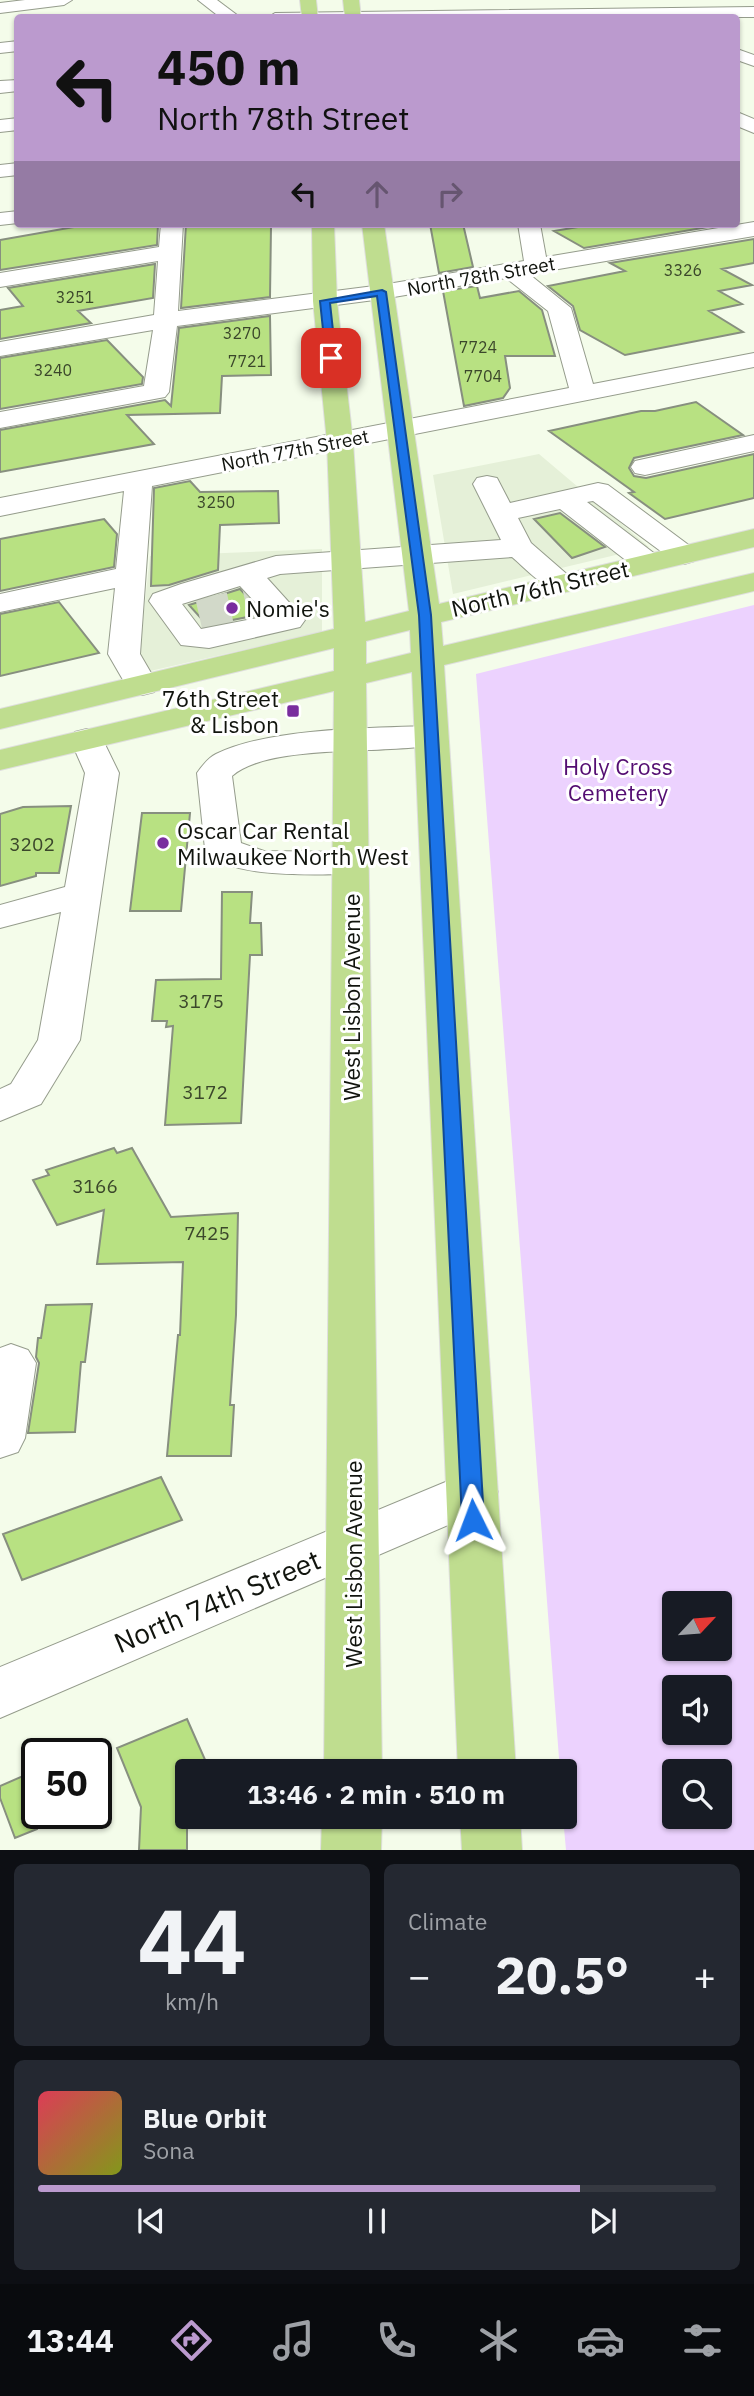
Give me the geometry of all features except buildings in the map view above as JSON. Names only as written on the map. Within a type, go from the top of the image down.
[{"type":"main road","name":"West Lisbon Avenue","points":[[323,228],[325,301],[340,442],[350,633],[353,1759]]},
{"type":"main road","points":[[374,228],[425,615],[486,1759]]},
{"type":"main road","name":"North 76th Street","points":[[0,719],[754,538]]},
{"type":"main road","name":"North 76th Street","points":[[0,760],[754,582]]},
{"type":"main road","points":[[351,1850],[352,1829]]},
{"type":"main road","points":[[491,1829],[492,1850]]},
{"type":"street","points":[[0,8],[64,0]]},
{"type":"street","points":[[206,0],[227,14]]},
{"type":"street","points":[[309,11],[754,12]]},
{"type":"street","points":[[0,421],[156,392],[166,320],[172,228]]},
{"type":"street","points":[[530,228],[536,266]]},
{"type":"street","name":"North 78th Street","points":[[0,349],[166,320],[382,292],[754,229]]},
{"type":"street","points":[[0,280],[170,252]]},
{"type":"street","points":[[511,271],[559,308],[583,394]]},
{"type":"street","name":"North 77th Street","points":[[0,507],[754,360]]},
{"type":"street","points":[[645,467],[754,443]]},
{"type":"street","points":[[139,480],[124,654],[142,685]]},
{"type":"street","points":[[487,484],[519,548],[562,583]]},
{"type":"street","points":[[502,513],[598,491],[684,555]]},
{"type":"street","points":[[565,499],[648,563]]},
{"type":"street","points":[[260,592],[276,565],[519,548]]},
{"type":"street","points":[[0,603],[131,575]]},
{"type":"street","points":[[196,625],[289,620],[260,592],[193,588],[164,601],[196,625],[230,663]]},
{"type":"street","points":[[351,863],[260,862],[223,849],[214,773],[217,766],[240,755],[352,740],[431,736]]},
{"type":"street","points":[[13,1101],[59,1040],[102,772],[87,739]]},
{"type":"street","points":[[0,917],[82,894]]},
{"type":"street","points":[[0,1367],[11,1363],[0,1438]]},
{"type":"street","name":"North 74th Street","points":[[0,1693],[472,1492]]},
{"type":"shaded area","points":[[539,454],[649,547],[453,594],[433,475]]},
{"type":"shaded area","points":[[322,549],[322,632],[137,674],[150,556]]},
{"type":"green space","name":"Holy Cross Cemetery","points":[[754,605],[754,1850],[566,1850],[564,1829],[577,1829],[577,1759],[559,1759],[476,674]]},
{"type":"tunnel","points":[[199,615],[262,601]]},
{"type":"place","name":"Nomie's","points":[[232,608]]},
{"type":"place","name":"76th Street & Lisbon","points":[[293,711]]},
{"type":"place","name":"Oscar Car Rental Milwaukee North West","points":[[163,843]]},
{"type":"route","points":[[331,358],[325,301],[382,292],[425,615],[473,1520]]}]
